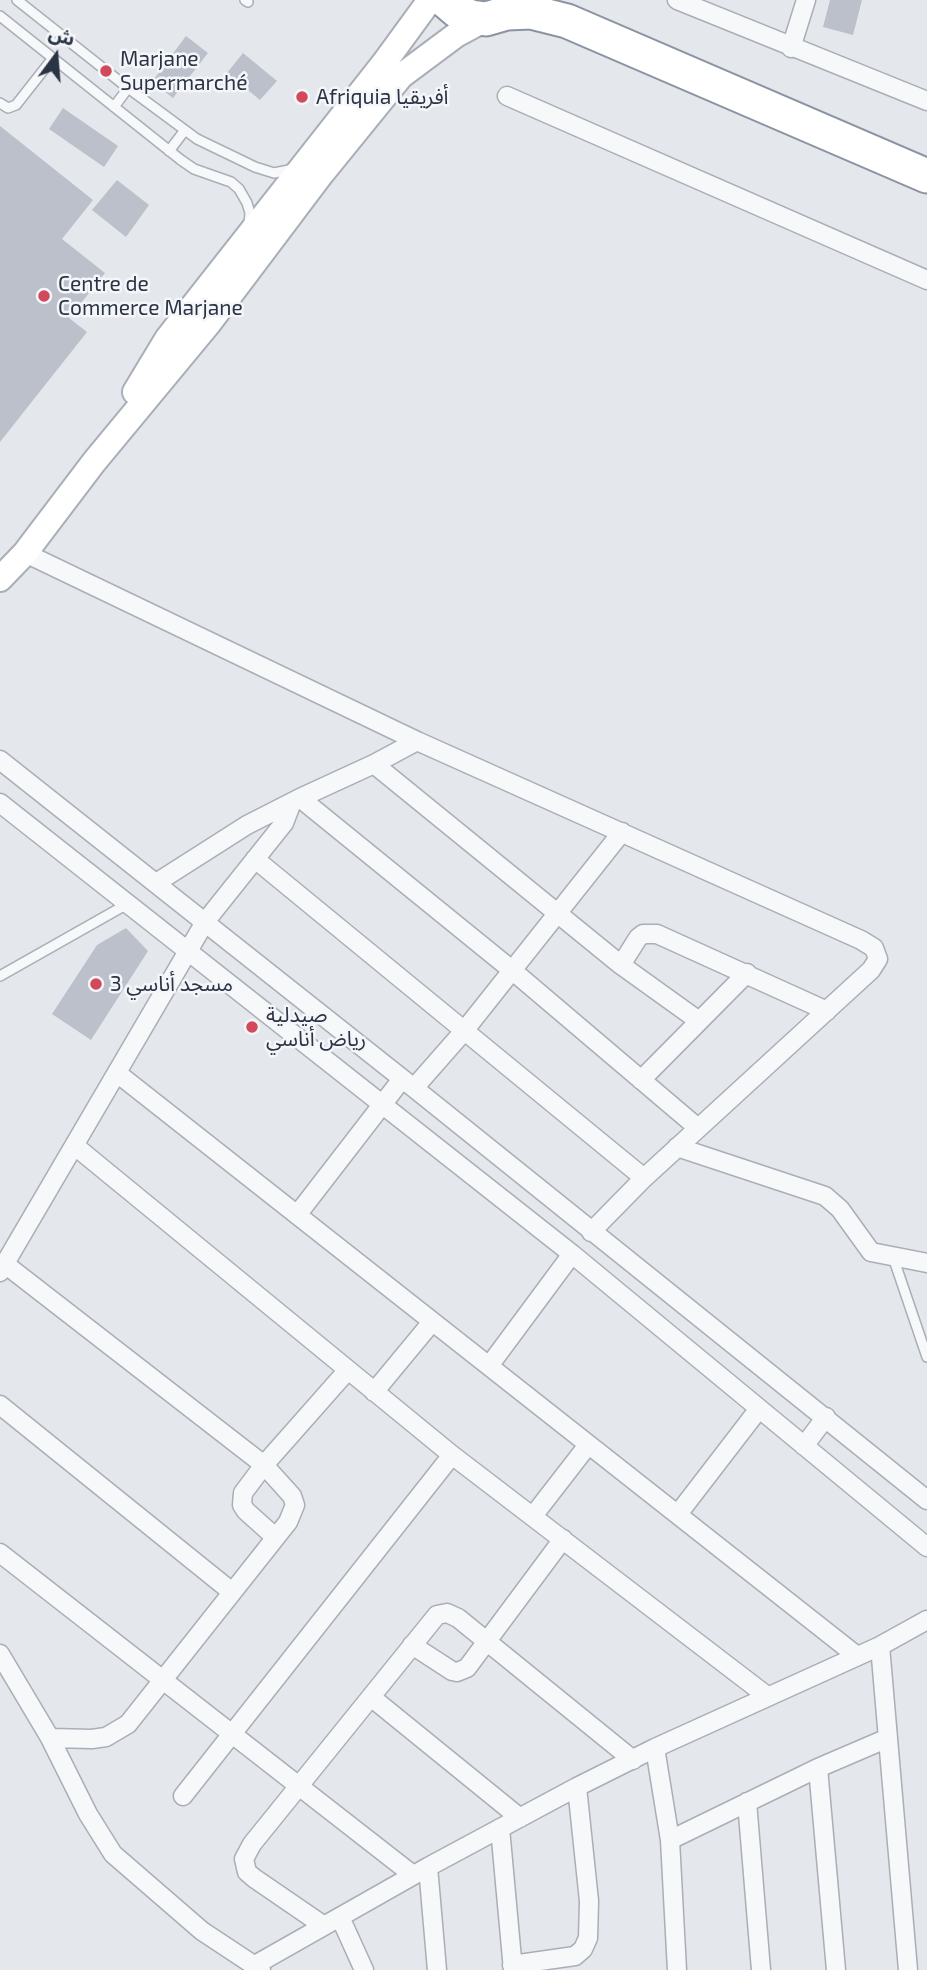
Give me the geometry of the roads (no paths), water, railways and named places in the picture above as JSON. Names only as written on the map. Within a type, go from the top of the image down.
[{"type":"highway","points":[[444,0],[464,14],[504,11],[540,13],[579,25],[927,176]]},
{"type":"highway","points":[[577,0],[927,152]]},
{"type":"street","points":[[93,462],[167,339],[430,0]]},
{"type":"street","points":[[677,0],[927,101]]},
{"type":"street","points":[[791,48],[806,0]]},
{"type":"street","points":[[0,579],[24,553],[93,462],[209,323],[319,177],[401,76],[456,36],[504,11]]},
{"type":"street","points":[[507,96],[927,280]]},
{"type":"street","points":[[24,553],[417,741],[874,948],[877,953],[876,964],[643,1178],[591,1232]]},
{"type":"street","points":[[156,883],[247,825],[417,741]]},
{"type":"street","points":[[0,760],[408,1083],[927,1500]]},
{"type":"street","points":[[374,764],[557,914],[699,1021]]},
{"type":"street","points":[[50,1738],[106,1737],[128,1724],[288,1522],[295,1505],[292,1496],[264,1465],[2,1268],[188,949],[205,922],[284,823],[296,800]]},
{"type":"street","points":[[296,800],[513,971],[698,1128]]},
{"type":"street","points":[[0,803],[572,1254],[927,1547]]},
{"type":"street","points":[[297,1215],[383,1104],[464,1031],[622,832]]},
{"type":"street","points":[[255,859],[643,1178]]},
{"type":"street","points":[[621,964],[638,938],[650,933],[668,938],[827,1011]]},
{"type":"street","points":[[641,1080],[747,973]]},
{"type":"street","points":[[117,1073],[857,1656]]},
{"type":"street","points":[[75,1146],[452,1455],[767,1696]]},
{"type":"street","points":[[677,1147],[825,1196],[840,1209],[872,1252],[927,1263]]},
{"type":"street","points":[[593,1273],[612,1248]]},
{"type":"street","points":[[489,1366],[572,1254]]},
{"type":"street","points":[[374,1392],[432,1322]]},
{"type":"street","points":[[275,1537],[242,1505],[246,1487],[347,1371]]},
{"type":"street","points":[[0,1405],[232,1592]]},
{"type":"street","points":[[678,1514],[758,1410]]},
{"type":"street","points":[[804,1446],[826,1417]]},
{"type":"street","points":[[533,1516],[588,1445]]},
{"type":"street","points":[[183,1796],[234,1735],[452,1455]]},
{"type":"street","points":[[412,1645],[445,1668],[457,1672],[467,1668],[563,1539]]},
{"type":"street","points":[[0,1553],[299,1787],[421,1871],[437,1970]]},
{"type":"street","points":[[324,1926],[254,1878],[244,1865],[244,1859],[252,1844],[431,1620],[442,1613],[458,1618],[488,1640],[633,1760]]},
{"type":"street","points":[[0,1654],[50,1738],[88,1814],[113,1853],[202,1931],[258,1968],[324,1926],[577,1787],[655,1748],[880,1646],[927,1620]]},
{"type":"street","points":[[880,1646],[908,1970]]},
{"type":"street","points":[[371,1697],[520,1818]]},
{"type":"street","points":[[670,1840],[818,1768],[888,1738]]},
{"type":"street","points":[[655,1748],[670,1840],[677,1970]]},
{"type":"street","points":[[818,1768],[835,1970]]},
{"type":"street","points":[[500,1828],[513,1968],[575,1956],[588,1938],[589,1901],[577,1787]]},
{"type":"street","points":[[747,1802],[761,1970]]},
{"type":"street","points":[[340,1917],[364,1970]]},
{"type":"lane","points":[[17,0],[128,88],[212,147],[274,173],[289,171],[305,164]]},
{"type":"lane","points":[[0,16],[169,151],[194,169],[220,176],[239,189],[250,213],[245,239]]},
{"type":"lane","points":[[0,103],[8,108],[16,105],[53,58]]},
{"type":"lane","points":[[114,107],[128,88]]},
{"type":"lane","points":[[169,151],[185,130]]},
{"type":"lane","points":[[0,976],[130,903]]},
{"type":"lane","points":[[893,1255],[927,1357]]},
{"type":"place","name":"Marjane Supermarché","points":[[106,71]]},
{"type":"place","name":"Afriquia أفريقيا","points":[[302,97]]},
{"type":"place","name":"Centre de Commerce Marjane","points":[[44,296]]},
{"type":"place","name":"مسجد أناسي 3","points":[[96,984]]},
{"type":"place","name":"صيدلية رياض أناسي","points":[[252,1027]]}]
